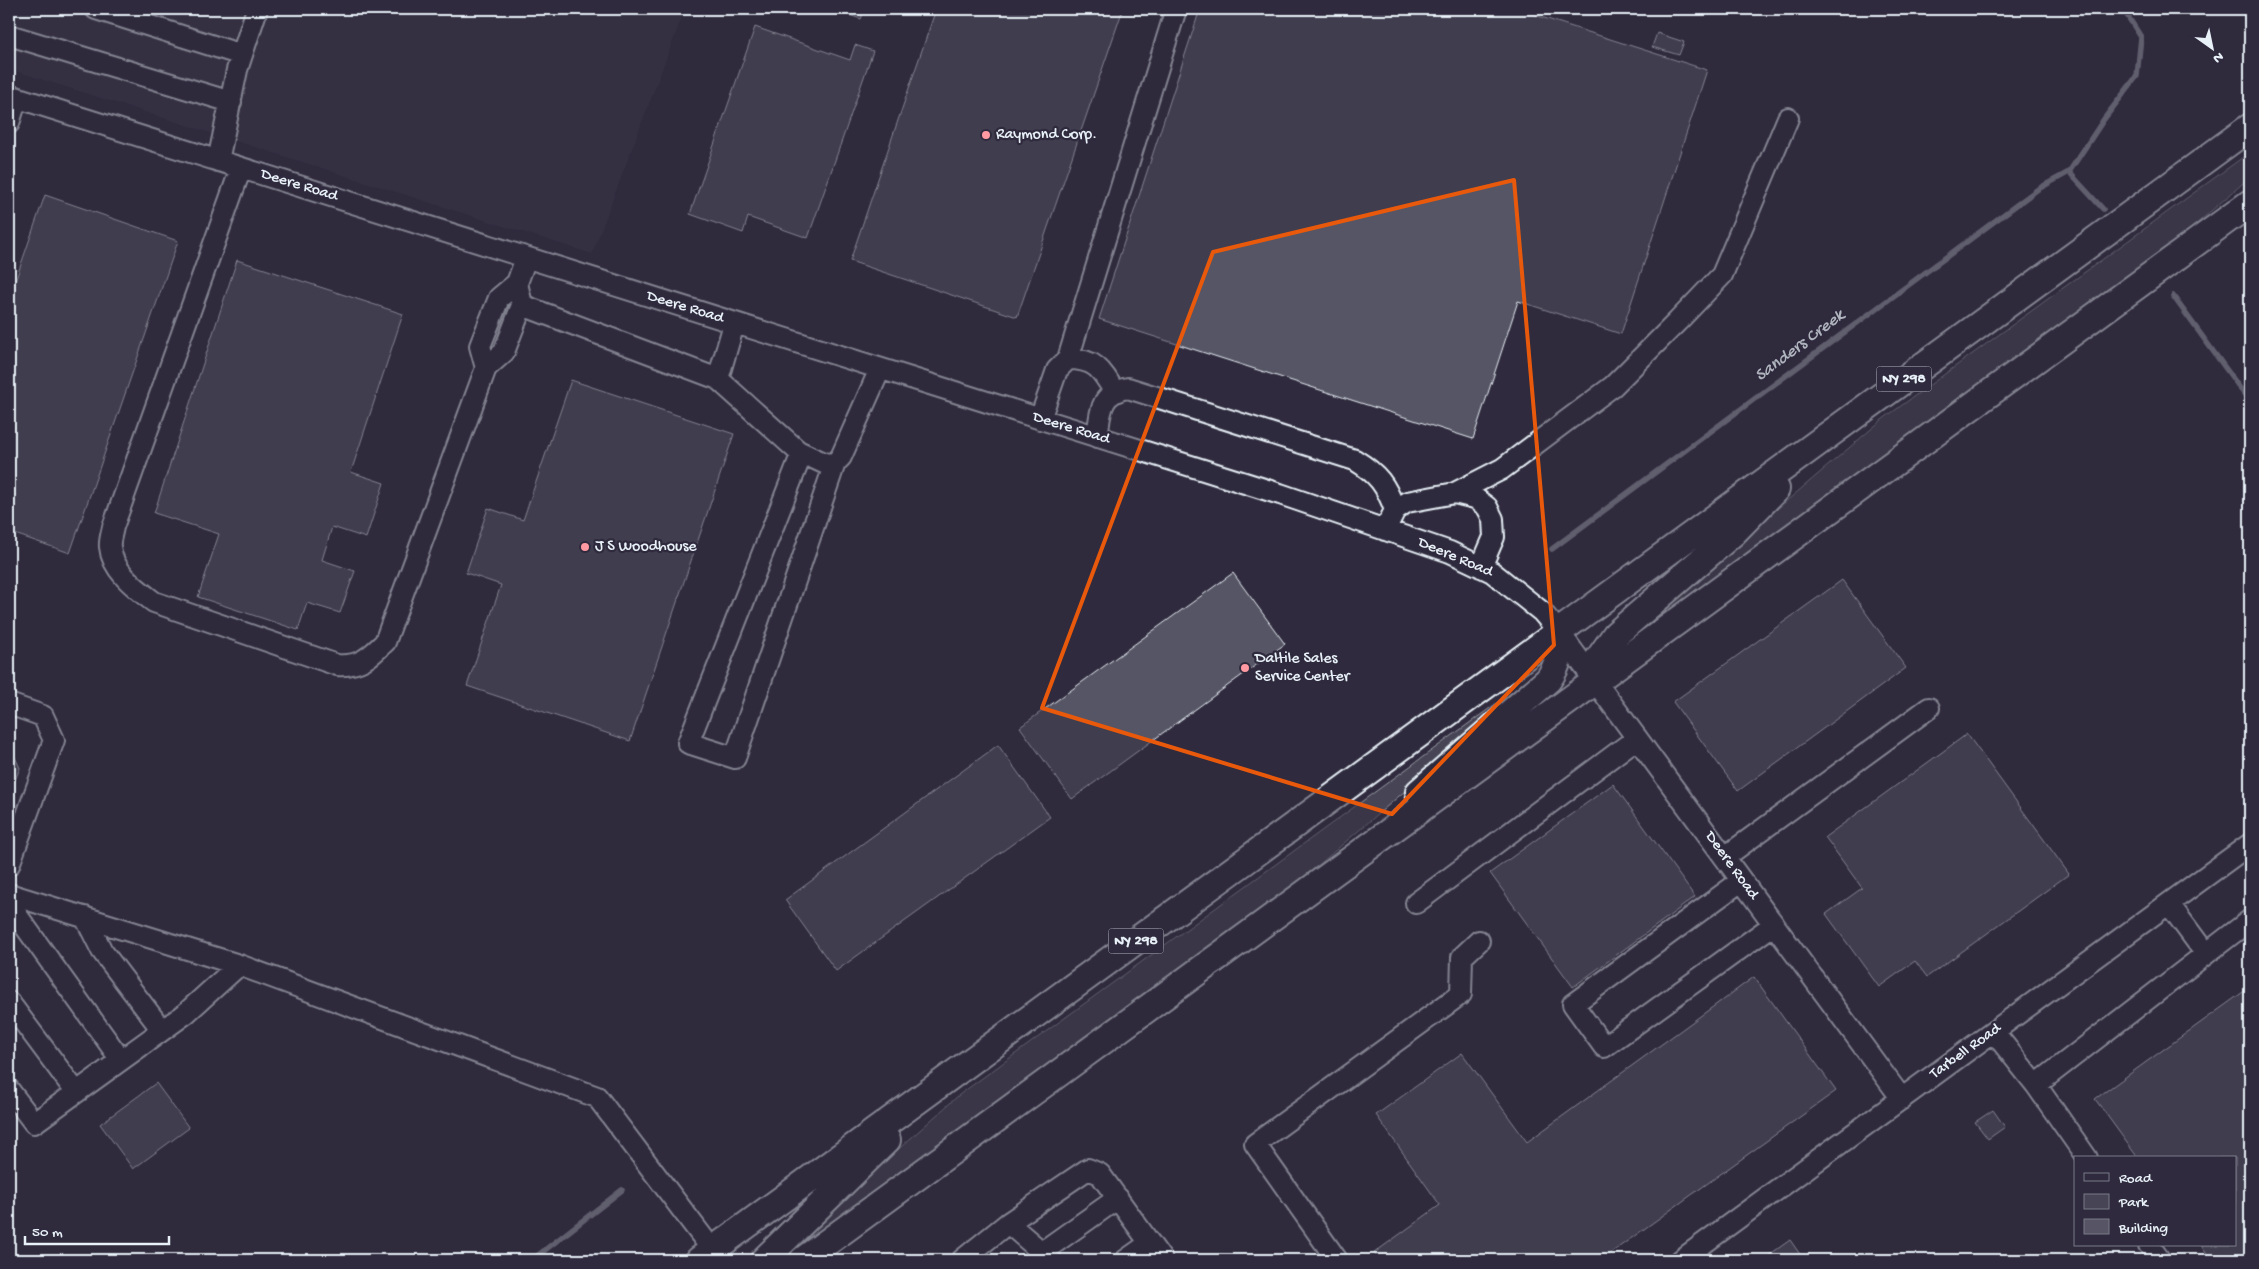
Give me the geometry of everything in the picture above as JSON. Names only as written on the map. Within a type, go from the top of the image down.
[{"type":"main road","name":"NY 298","points":[[712,1258],[953,1074],[2250,128]]},
{"type":"main road","points":[[802,1260],[2246,205]]},
{"type":"main road","points":[[1595,681],[1595,664],[1616,634],[1733,533],[1827,435]]},
{"type":"main road","points":[[1338,868],[1443,769],[1548,680],[1555,671],[1560,657],[1559,632]]},
{"type":"main road","points":[[764,1260],[953,1074]]},
{"type":"street","points":[[96,9],[242,55]]},
{"type":"street","points":[[218,161],[242,55],[257,9]]},
{"type":"street","points":[[1040,420],[1058,370],[1068,359],[1176,9]]},
{"type":"street","points":[[9,35],[230,102]]},
{"type":"street","points":[[9,123],[13,96]]},
{"type":"street","name":"Deere Road","points":[[13,96],[1096,437],[1385,530],[1450,552],[1481,567],[1513,586],[1542,612],[1559,632],[1902,1099]]},
{"type":"street","points":[[1385,530],[1395,510],[1407,502],[1455,493],[1502,469],[1613,386],[1722,275],[1788,118]]},
{"type":"street","points":[[240,168],[113,527],[110,547],[118,567],[133,587],[154,602],[338,665],[352,666],[370,657],[385,642],[486,368],[504,352],[522,305],[517,283]]},
{"type":"street","points":[[486,368],[480,346],[499,298],[517,283],[526,258]]},
{"type":"street","points":[[522,305],[718,380],[802,453],[826,464],[835,463]]},
{"type":"street","points":[[718,380],[734,324]]},
{"type":"street","points":[[1068,359],[1085,359],[1103,373],[1114,390]]},
{"type":"street","points":[[802,453],[688,743],[735,758],[835,463],[841,458],[880,369]]},
{"type":"street","points":[[1096,437],[1103,402],[1114,390],[1128,388],[1355,460],[1374,472],[1389,492],[1395,510]]},
{"type":"street","points":[[1455,493],[1475,498],[1486,508],[1493,519],[1494,537],[1481,567]]},
{"type":"street","points":[[9,704],[43,716],[54,740],[10,857]]},
{"type":"street","points":[[1725,858],[1929,708]]},
{"type":"street","points":[[1416,902],[1637,738]]},
{"type":"street","name":"Tarbell Road","points":[[1681,1260],[2250,844]]},
{"type":"street","points":[[1741,881],[1573,1004],[1604,1047],[1773,925]]},
{"type":"street","points":[[9,894],[240,965],[597,1097],[712,1258]]},
{"type":"street","points":[[9,904],[121,1060]]},
{"type":"street","points":[[2169,904],[2206,954]]},
{"type":"street","points":[[85,917],[102,951],[162,1030]]},
{"type":"street","points":[[2036,1085],[2250,920]]},
{"type":"street","points":[[1337,1260],[1255,1144],[1461,994],[1462,957],[1479,941]]},
{"type":"street","points":[[9,1090],[34,1123],[185,1014],[240,965]]},
{"type":"street","points":[[9,1002],[76,1092]]},
{"type":"street","points":[[1994,1032],[2036,1085],[2086,1156]]},
{"type":"street","points":[[962,1260],[1008,1223],[1088,1169],[1100,1174],[1162,1260]]},
{"type":"street","points":[[1008,1223],[1046,1256],[1118,1198]]},
{"type":"street","points":[[1126,1260],[1150,1243]]},
{"type":"street","points":[[2150,1246],[2160,1260]]},
{"type":"highlighted area","points":[[1514,180],[1554,645],[1392,814],[1042,708],[1213,252]]},
{"type":"shaded area","points":[[9,9],[685,9],[592,254],[9,69]]},
{"type":"green space","points":[[2250,152],[2250,177],[2179,239],[1628,641],[1628,636],[1883,419]]},
{"type":"green space","points":[[1534,676],[1536,679],[1288,891],[780,1260],[778,1257],[959,1095]]},
{"type":"building","points":[[831,9],[865,9],[861,19]]},
{"type":"building","name":"Raymond Corp.","points":[[936,9],[1123,9],[1017,317],[850,261]]},
{"type":"building","points":[[1200,9],[1516,9],[1707,70],[1621,334],[1518,301],[1473,439],[1099,319]]},
{"type":"building","points":[[755,27],[850,60],[855,45],[873,51],[808,238],[748,217],[743,233],[690,214]]},
{"type":"building","points":[[1657,33],[1684,42],[1679,55],[1652,47]]},
{"type":"building","points":[[45,195],[178,241],[70,553],[9,532],[9,299]]},
{"type":"building","points":[[237,260],[403,314],[351,472],[384,483],[366,538],[332,527],[322,560],[355,571],[340,613],[307,603],[298,630],[198,597],[219,534],[154,513]]},
{"type":"building","name":"J S Woodhouse","points":[[571,380],[734,434],[630,741],[467,686],[501,585],[466,573],[488,508],[523,520]]},
{"type":"building","points":[[1233,573],[1285,644],[1072,799],[1020,727]]},
{"type":"building","points":[[1842,580],[1906,668],[1738,791],[1673,702]]},
{"type":"building","points":[[1967,734],[2069,874],[1927,977],[1915,961],[1879,987],[1826,914],[1862,888],[1825,837]]},
{"type":"building","points":[[9,744],[20,768],[9,795]]},
{"type":"building","points":[[998,745],[1050,817],[836,971],[785,900]]},
{"type":"building","points":[[1613,784],[1695,897],[1573,987],[1490,873]]},
{"type":"building","points":[[1754,977],[1836,1091],[1601,1260],[1379,1260],[1374,1253],[1440,1205],[1376,1115],[1462,1053],[1527,1142]]},
{"type":"building","points":[[2250,987],[2250,1259],[2212,1260],[2202,1246],[2236,1246],[2236,1156],[2137,1156],[2095,1099]]},
{"type":"building","points":[[156,1083],[189,1128],[133,1169],[100,1124]]},
{"type":"building","points":[[1993,1110],[2005,1127],[1988,1139],[1975,1122]]},
{"type":"building","points":[[1790,1240],[1804,1260],[1762,1260]]},
{"type":"waterway","points":[[2103,209],[2069,172],[2104,119],[2137,76],[2141,37],[2123,9]]},
{"type":"waterway","name":"Sanders Creek","points":[[1552,549],[2038,189],[2069,172]]},
{"type":"waterway","points":[[2173,296],[2250,402]]},
{"type":"waterway","name":"Sanders Creek","points":[[532,1260],[622,1190]]},
{"type":"place","name":"Raymond Corp.","points":[[986,135]]},
{"type":"place","name":"J S Woodhouse","points":[[585,547]]},
{"type":"place","name":"Daltile Sales Service Center","points":[[1245,668]]}]
